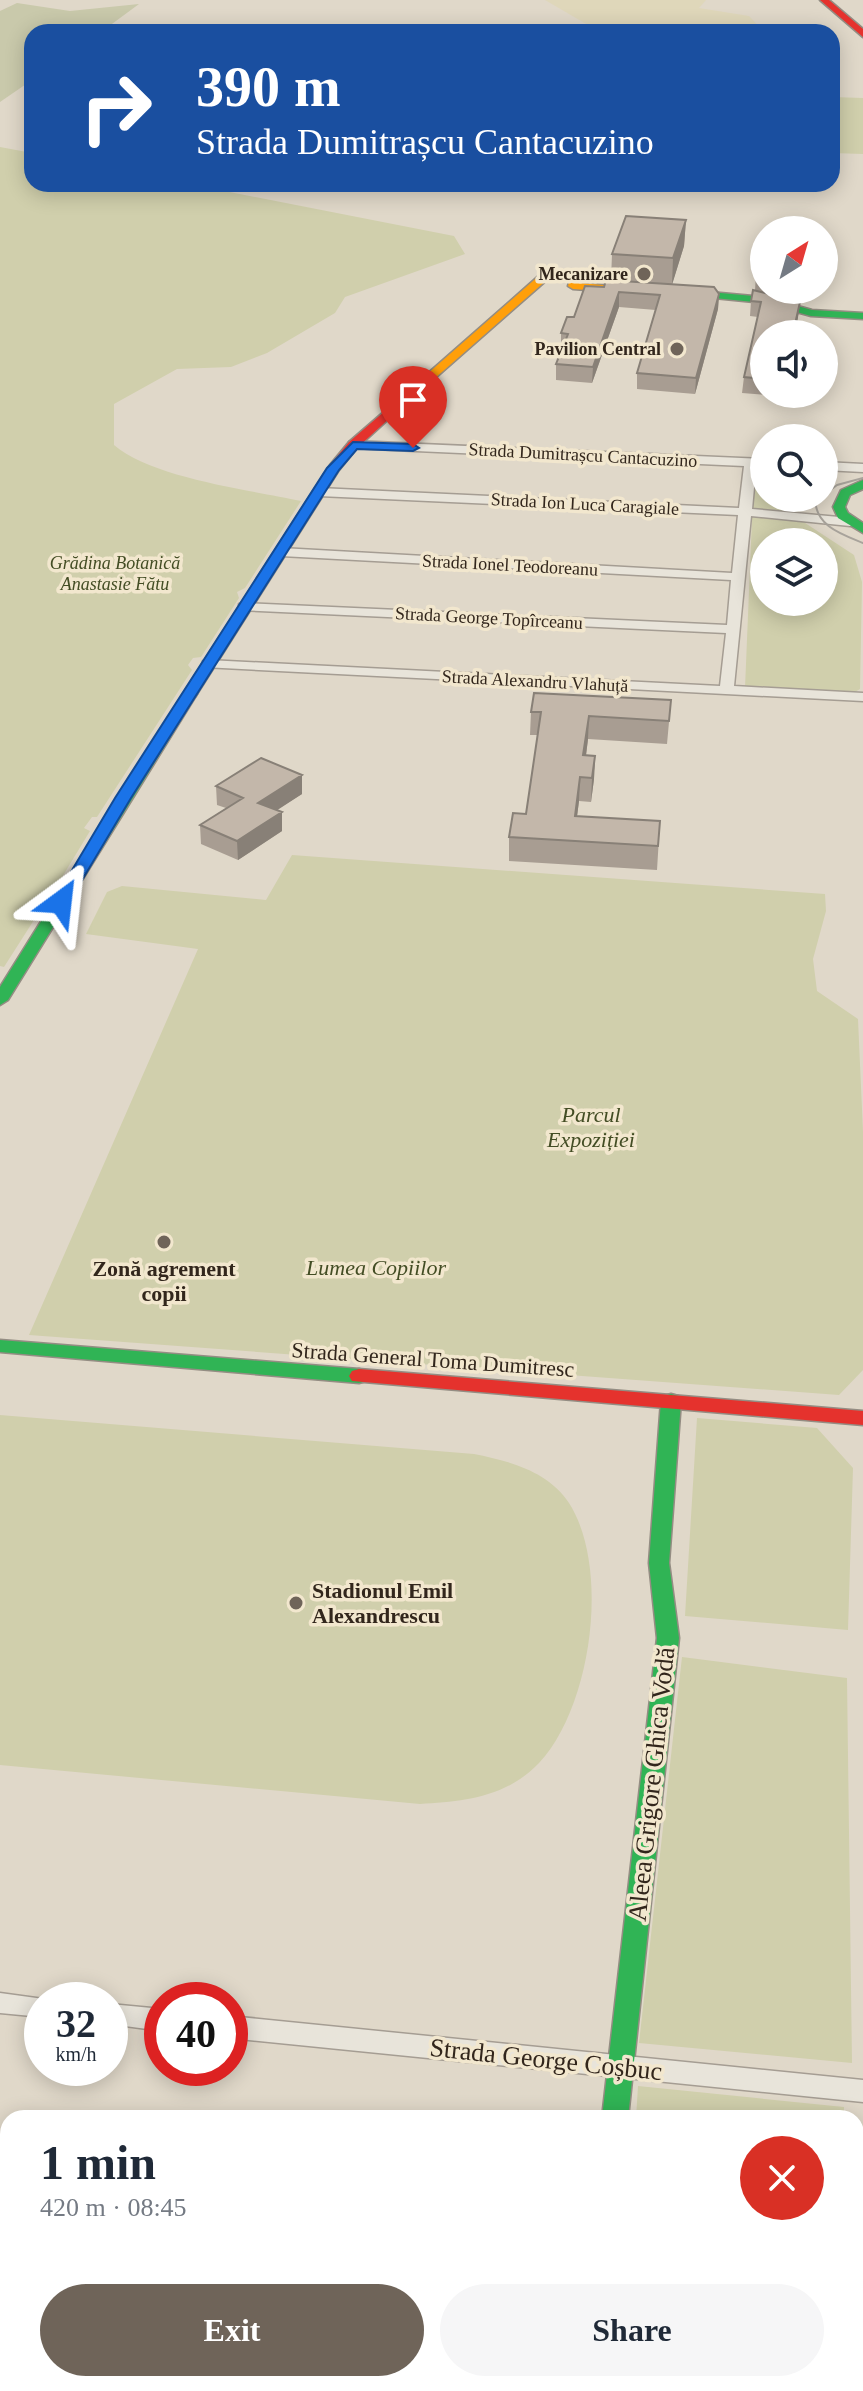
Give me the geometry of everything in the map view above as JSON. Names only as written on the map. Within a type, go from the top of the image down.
[{"type":"street","points":[[824,0],[863,34]]},
{"type":"street","points":[[0,1000],[244,607],[353,445],[546,275],[577,276],[573,286],[636,290]]},
{"type":"street","points":[[668,292],[746,297],[811,313],[863,316]]},
{"type":"street","name":"Strada Dumitrașcu Cantacuzino","points":[[353,445],[750,463]]},
{"type":"street","points":[[838,467],[863,468]]},
{"type":"street","points":[[858,528],[842,515],[840,500],[845,493],[863,484]]},
{"type":"street","name":"Strada Ion Luca Caragiale","points":[[319,492],[746,512],[858,528]]},
{"type":"street","points":[[727,690],[750,494]]},
{"type":"street","name":"Strada Ionel Teodoreanu","points":[[281,552],[740,577]]},
{"type":"street","name":"Strada George Topîrceanu","points":[[244,607],[734,629]]},
{"type":"street","name":"Strada Alexandru Vlahuță","points":[[208,664],[863,697]]},
{"type":"street","name":"Strada General Toma Dumitresc","points":[[0,1346],[863,1418]]},
{"type":"street","name":"Aleea Grigore Ghica Vodă","points":[[616,2110],[668,1638],[659,1563],[671,1401]]},
{"type":"street","points":[[0,2003],[24,2005]]},
{"type":"street","name":"Strada George Coșbuc","points":[[248,2029],[863,2091]]},
{"type":"shaded area","points":[[545,0],[706,0],[699,8],[749,16],[756,24],[586,24]]},
{"type":"green space","points":[[17,3],[70,11],[139,4],[112,24],[24,24],[24,86],[0,102],[0,11]]},
{"type":"green space","points":[[840,97],[863,98],[863,154],[840,153]]},
{"type":"green space","name":"Grădina Botanică Anastasie Fătu","points":[[0,147],[24,152],[24,192],[230,192],[454,236],[465,254],[345,297],[335,313],[267,353],[231,367],[177,369],[114,404],[114,445],[131,456],[176,474],[301,501],[245,588],[237,592],[239,598],[201,657],[193,658],[188,665],[192,670],[97,817],[92,817],[84,828],[90,831],[53,892],[38,900],[36,903],[41,909],[4,967],[0,966]]},
{"type":"green space","points":[[752,512],[799,512],[799,519],[813,528],[752,528]]},
{"type":"green space","points":[[838,545],[854,555],[862,582],[860,689],[855,692],[745,688],[750,567],[750,616],[838,616]]},
{"type":"green space","name":"Parcul Expoziției","points":[[292,855],[825,894],[826,911],[813,959],[817,991],[858,1019],[863,1132],[863,1370],[839,1395],[29,1335],[198,949],[86,934],[107,892],[122,886],[266,900]]},
{"type":"green space","name":"Stadionul Emil Alexandrescu","points":[[0,1415],[474,1454],[514,1464],[539,1475],[569,1503],[582,1531],[592,1600],[582,1674],[572,1708],[557,1739],[539,1763],[499,1790],[452,1802],[420,1804],[0,1765]]},
{"type":"green space","points":[[697,1418],[817,1428],[853,1468],[848,1630],[685,1616]]},
{"type":"green space","points":[[682,1657],[847,1678],[852,2063],[639,2043]]},
{"type":"green space","points":[[638,2086],[844,2107],[844,2110],[636,2110]]},
{"type":"building","points":[[626,216],[686,220],[673,258],[612,254]]},
{"type":"building","points":[[606,280],[714,287],[719,294],[696,378],[637,373],[660,295],[619,292],[593,367],[556,364],[568,334],[561,333],[567,317],[574,317],[585,286],[604,287]]},
{"type":"building","points":[[761,304],[800,304],[796,320],[757,320]]},
{"type":"building","points":[[750,351],[750,378],[744,377]]},
{"type":"building","points":[[534,693],[671,700],[669,721],[589,716],[583,755],[595,756],[592,778],[580,777],[575,816],[660,821],[658,846],[509,837],[513,813],[526,814],[541,712],[531,712]]},
{"type":"building","points":[[261,758],[302,775],[258,803],[282,812],[237,841],[200,825],[243,798],[216,786]]},
{"type":"tram line","points":[[838,485],[863,478]]},
{"type":"tram line","points":[[818,512],[831,528],[863,543]]},
{"type":"traffic: fast","points":[[688,293],[765,300],[811,313],[863,316]]},
{"type":"traffic: fast","points":[[863,484],[845,493],[839,507],[842,515],[863,529]]},
{"type":"traffic: fast","points":[[0,1000],[190,694]]},
{"type":"traffic: fast","points":[[0,1346],[359,1376]]},
{"type":"traffic: fast","points":[[616,2110],[668,1638],[659,1563],[671,1401]]},
{"type":"traffic: slow","points":[[397,406],[546,275],[577,276],[573,286],[615,289]]},
{"type":"traffic: jam","points":[[824,0],[863,34]]},
{"type":"traffic: jam","points":[[190,694],[334,468],[353,445],[397,406]]},
{"type":"traffic: jam","points":[[359,1376],[863,1418]]},
{"type":"place","name":"Mecanizare","points":[[644,274]]},
{"type":"place","name":"Pavilion Central","points":[[677,349]]},
{"type":"place","name":"Zonă agrement copii","points":[[164,1242]]},
{"type":"place","name":"Stadionul Emil Alexandrescu","points":[[296,1603]]},
{"type":"route","points":[[61,902],[106,825],[334,468],[353,445],[413,448]]},
{"type":"park label","name":"Lumea Copiilor","points":[[376,1267]]}]
